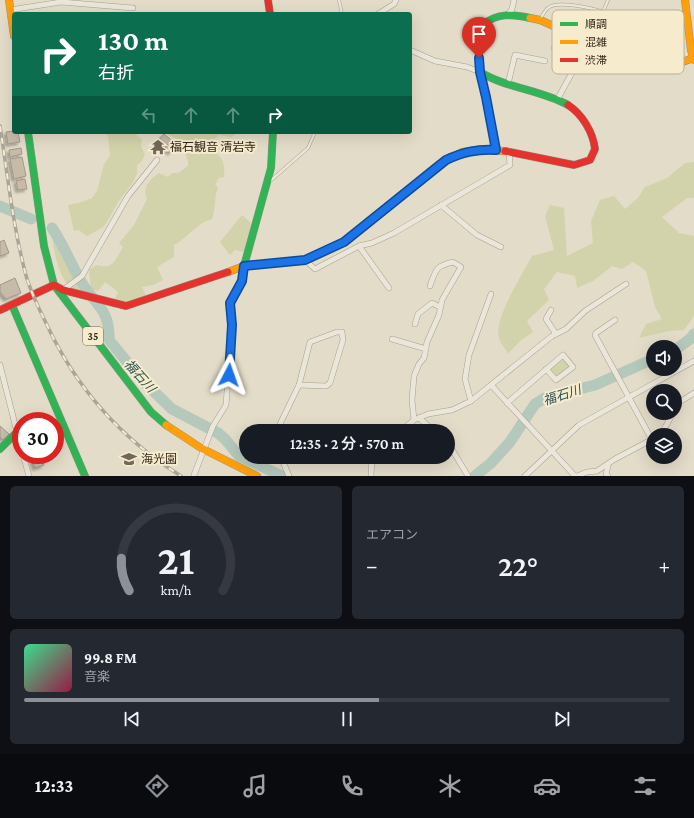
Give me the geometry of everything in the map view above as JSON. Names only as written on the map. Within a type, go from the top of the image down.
[{"type":"main road","points":[[9,0],[12,23]]},
{"type":"main road","points":[[268,0],[270,12]]},
{"type":"main road","points":[[684,63],[694,59],[685,0]]},
{"type":"main road","points":[[0,310],[54,285],[63,290],[87,297],[126,306],[244,266],[305,260],[344,242],[446,160],[462,152],[478,150],[509,151],[574,165],[583,164],[589,161],[594,156],[595,148],[589,129],[581,116],[569,105],[488,77],[480,72],[478,43],[482,26],[490,19],[508,15],[540,20],[552,25]]},
{"type":"main road","name":"35","points":[[28,134],[45,252],[54,285],[151,412],[165,426],[181,438],[205,447],[256,476]]},
{"type":"main road","points":[[244,266],[271,163],[273,134]]},
{"type":"main road","points":[[12,305],[85,476]]},
{"type":"main road","points":[[0,449],[12,436]]},
{"type":"street","points":[[381,12],[394,4],[396,0]]},
{"type":"street","points":[[508,15],[512,9],[514,0]]},
{"type":"street","points":[[10,10],[60,1],[133,8]]},
{"type":"street","points":[[412,51],[435,62],[467,67],[480,72],[496,150]]},
{"type":"street","points":[[508,84],[515,55],[545,61]]},
{"type":"street","points":[[557,100],[571,74]]},
{"type":"street","points":[[305,260],[315,269],[359,246],[372,243],[394,233],[510,165],[509,151]]},
{"type":"street","points":[[63,290],[82,276],[128,196],[157,160]]},
{"type":"street","points":[[441,205],[477,235],[501,247]]},
{"type":"street","points":[[359,246],[389,288]]},
{"type":"street","points":[[424,424],[416,419],[412,400],[414,376],[419,364],[424,358],[442,300],[461,267],[453,262],[436,268],[430,286]]},
{"type":"street","points":[[194,475],[203,456],[213,426],[226,405],[232,325],[230,303],[242,281],[244,266]]},
{"type":"street","points":[[410,424],[416,419],[441,410],[452,410],[471,401],[556,334],[566,329],[585,310],[626,284]]},
{"type":"street","points":[[471,401],[465,379],[469,355],[491,294]]},
{"type":"street","points":[[415,324],[418,314],[432,303],[440,307]]},
{"type":"street","points":[[551,310],[546,319],[556,334]]},
{"type":"street","points":[[615,320],[595,335],[646,430]]},
{"type":"street","points":[[281,424],[299,385],[310,342],[337,332],[342,332],[343,340],[330,383],[326,386],[299,385]]},
{"type":"street","points":[[392,339],[426,349]]},
{"type":"street","points":[[507,403],[546,369],[563,355],[573,366],[556,380],[546,369]]},
{"type":"street","points":[[525,476],[579,425],[694,361]]},
{"type":"street","points":[[0,366],[12,416]]},
{"type":"street","points":[[490,385],[576,476],[587,472],[597,471],[608,466],[615,459],[646,443]]},
{"type":"street","points":[[682,400],[694,393]]},
{"type":"street","points":[[455,455],[468,476]]},
{"type":"street","points":[[26,464],[29,476]]},
{"type":"street","points":[[284,464],[289,476]]},
{"type":"street","points":[[371,476],[372,464]]},
{"type":"street","points":[[608,466],[606,474],[608,476]]},
{"type":"lane","points":[[339,0],[342,12]]},
{"type":"lane","points":[[604,10],[608,0]]},
{"type":"lane","points":[[540,20],[548,8],[554,5],[588,6],[598,10]]},
{"type":"lane","points":[[266,184],[308,148],[314,134]]},
{"type":"green space","points":[[106,134],[137,134],[136,135],[142,139],[141,146],[145,154],[142,161],[137,165],[137,174],[133,182],[118,202],[107,222],[102,228],[87,236],[79,230],[74,231],[68,205],[92,198],[97,191],[104,164],[110,156]]},
{"type":"green space","points":[[167,134],[236,134],[231,137],[219,135],[213,140],[212,149],[219,155],[224,164],[224,177],[219,178],[215,185],[218,187],[212,219],[201,224],[184,239],[174,245],[174,257],[157,267],[163,280],[153,285],[142,287],[146,295],[141,299],[126,303],[115,299],[118,292],[105,282],[98,291],[91,289],[89,270],[97,265],[111,265],[116,260],[123,247],[119,243],[134,225],[147,199],[146,187],[150,181],[159,173],[168,177],[172,173],[178,173],[188,166],[188,160],[185,153],[177,143],[177,139]]},
{"type":"green space","points":[[694,162],[694,198],[687,198],[662,217],[679,233],[694,236],[694,316],[684,330],[669,331],[639,338],[646,324],[662,319],[655,307],[646,271],[633,262],[622,269],[612,266],[593,281],[577,288],[575,276],[557,272],[544,289],[549,300],[527,321],[533,332],[520,341],[508,354],[499,338],[498,330],[500,320],[516,285],[532,256],[554,250],[545,216],[550,205],[564,208],[567,256],[593,243],[591,221],[600,200],[614,196],[625,209],[638,198],[645,187],[667,178],[685,163]]},
{"type":"green space","points":[[242,215],[251,223],[246,252],[235,250],[230,255],[220,242]]},
{"type":"green space","points":[[51,230],[53,230],[84,291],[75,290],[68,285],[63,277],[56,258]]},
{"type":"green space","points":[[563,357],[570,365],[570,368],[555,377],[550,369]]},
{"type":"building","points":[[12,131],[12,134],[18,134],[20,142],[8,144],[6,132]]},
{"type":"building","points":[[164,134],[171,140],[164,149],[157,142]]},
{"type":"building","points":[[171,141],[176,145],[170,153],[165,148]]},
{"type":"building","points":[[21,148],[22,154],[10,157],[9,150]]},
{"type":"building","points":[[22,157],[26,176],[14,179],[10,159]]},
{"type":"building","points":[[25,179],[27,189],[18,190],[16,181]]},
{"type":"building","points":[[4,240],[9,253],[0,256],[0,242]]},
{"type":"building","points":[[15,278],[21,293],[6,299],[0,292],[0,285]]},
{"type":"building","points":[[0,426],[9,434],[3,440],[0,437]]},
{"type":"building","points":[[34,464],[44,464],[44,465],[35,468]]},
{"type":"waterway","name":"福石川","points":[[0,206],[31,219]]},
{"type":"waterway","name":"福石川","points":[[52,228],[82,283],[105,315],[109,330],[109,340],[142,380],[172,409],[218,433],[239,456],[282,476]]},
{"type":"waterway","name":"福石川","points":[[682,345],[694,334]]},
{"type":"waterway","name":"福石川","points":[[475,476],[491,463],[510,442],[535,404],[545,398],[595,385],[646,362]]},
{"type":"railway","points":[[0,126],[14,222],[22,260],[27,279],[38,307],[58,347],[86,390],[119,428],[138,445],[181,476]]},
{"type":"traffic: fast","points":[[530,18],[506,15],[489,20],[484,24],[478,41],[480,72],[501,82],[547,96],[568,105]]},
{"type":"traffic: fast","points":[[28,134],[44,246],[54,285],[151,412],[166,425]]},
{"type":"traffic: fast","points":[[244,266],[271,168],[273,134]]},
{"type":"traffic: fast","points":[[12,305],[85,476]]},
{"type":"traffic: fast","points":[[0,449],[12,437]]},
{"type":"traffic: slow","points":[[9,0],[12,22]]},
{"type":"traffic: slow","points":[[685,0],[691,50],[694,60]]},
{"type":"traffic: slow","points":[[530,18],[540,20],[552,25]]},
{"type":"traffic: slow","points":[[684,61],[693,58]]},
{"type":"traffic: slow","points":[[228,272],[244,266],[305,260],[344,242],[438,165],[462,152],[478,150],[505,151]]},
{"type":"traffic: slow","points":[[166,425],[201,448],[257,476]]},
{"type":"traffic: jam","points":[[268,0],[270,12]]},
{"type":"traffic: jam","points":[[505,151],[574,165],[590,160],[595,149],[592,136],[582,118],[568,105]]},
{"type":"traffic: jam","points":[[0,310],[54,285],[63,290],[126,306],[228,272]]},
{"type":"place","name":"福石観音 清岩寺","points":[[158,147]]},
{"type":"place","name":"海光園","points":[[129,459]]},
{"type":"route","points":[[229,375],[232,325],[230,303],[242,281],[244,266],[305,260],[325,251],[344,242],[446,160],[462,152],[496,150],[480,72],[479,58]]}]
